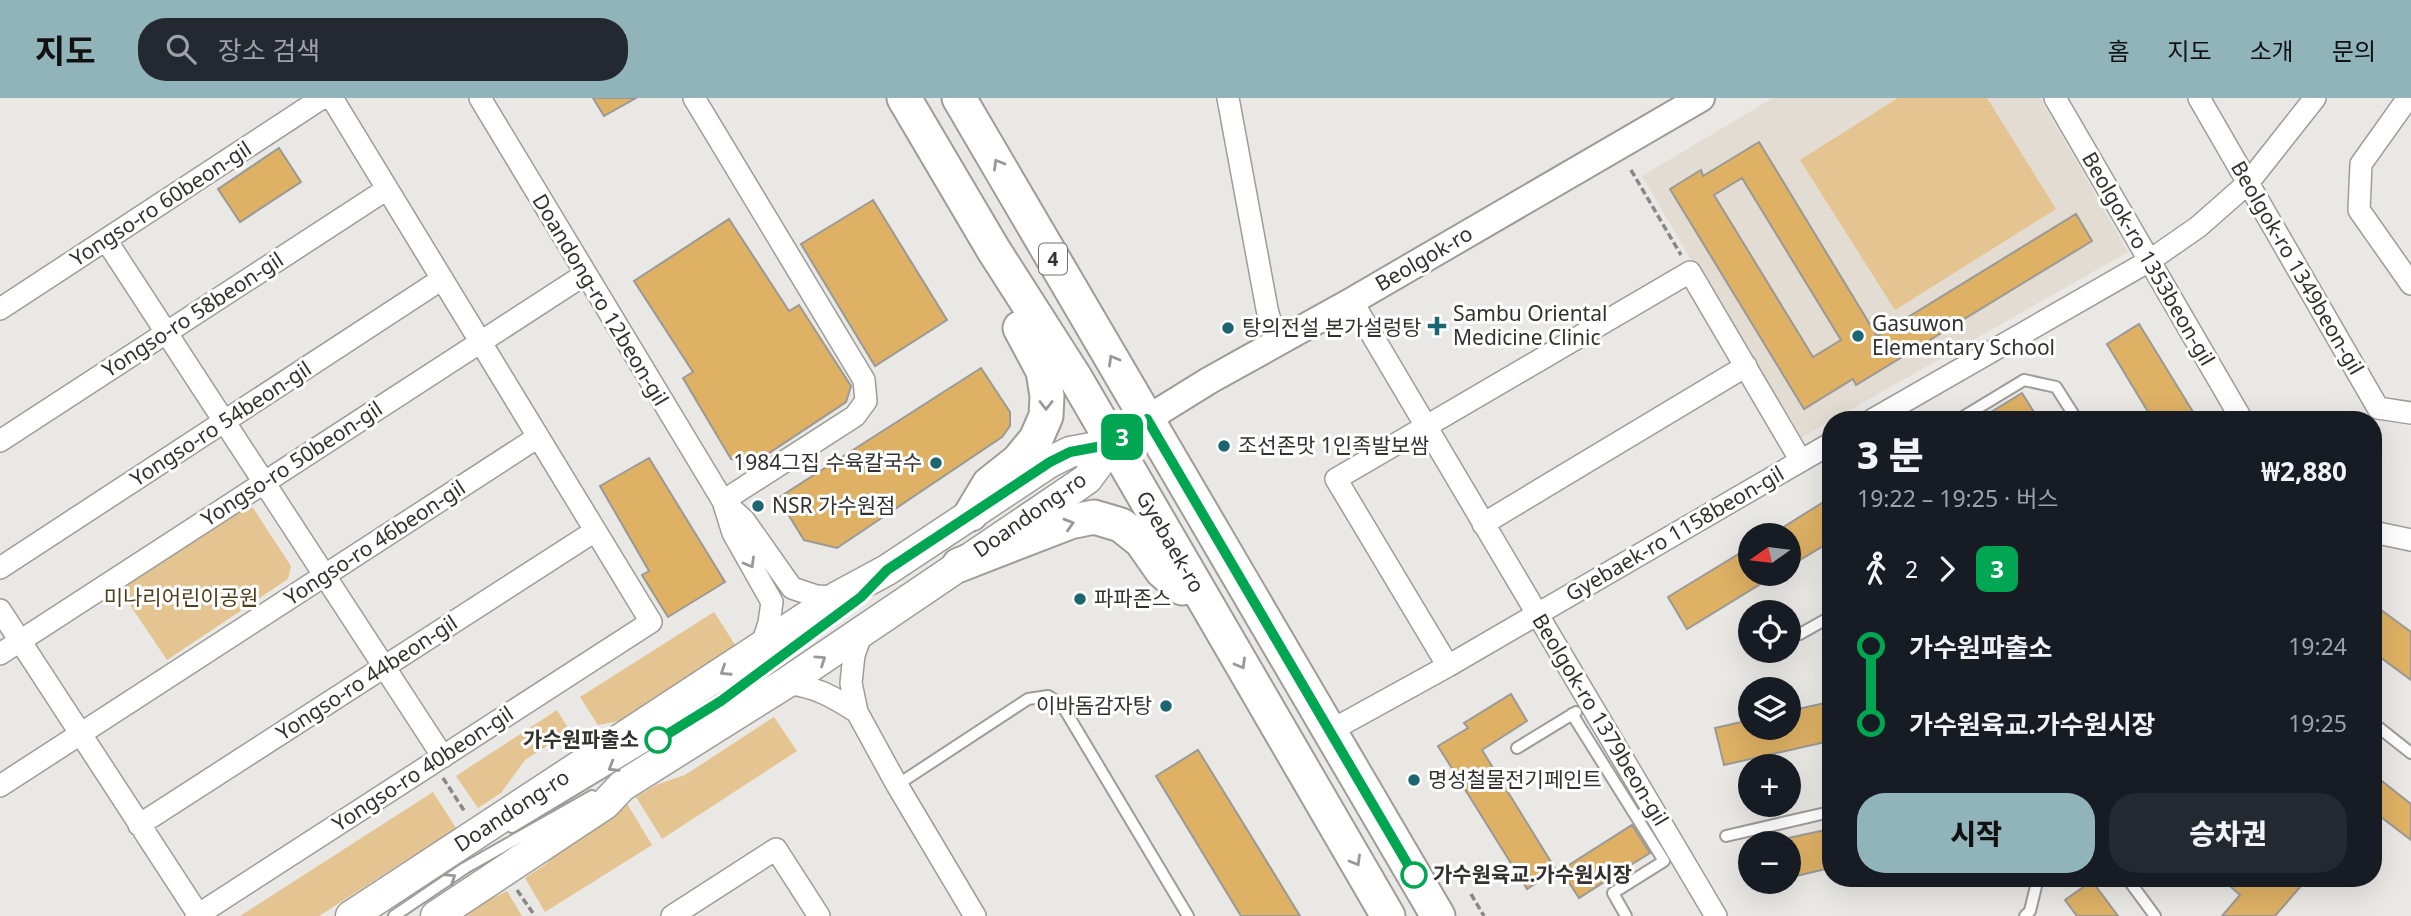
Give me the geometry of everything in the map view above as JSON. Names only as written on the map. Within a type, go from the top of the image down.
[{"type":"main road","name":"Gyebaek-ro","points":[[904,98],[993,249],[1076,379],[1388,916]]},
{"type":"main road","name":"Gyebaek-ro","points":[[959,98],[1438,916]]},
{"type":"main road","points":[[971,514],[989,484],[1018,461],[1037,439],[1046,416],[1043,371],[1013,316],[993,249]]},
{"type":"main road","points":[[1113,444],[1147,419]]},
{"type":"main road","name":"Doandong-ro","points":[[351,916],[761,647],[850,599],[887,570],[1050,462],[1070,452],[1113,444]]},
{"type":"main road","name":"Doandong-ro","points":[[436,916],[605,804],[619,789],[786,683],[1087,479],[1113,444]]},
{"type":"main road","points":[[959,565],[1070,522],[1094,517],[1121,525],[1141,541],[1162,571],[1181,588],[1207,605]]},
{"type":"street","name":"Yongso-ro 60beon-gil","points":[[0,309],[322,98]]},
{"type":"street","points":[[332,98],[595,531]]},
{"type":"street","name":"Doandong-ro 12beon-gil","points":[[480,98],[584,275],[723,501]]},
{"type":"street","points":[[694,98],[864,380],[866,401],[855,416],[723,501]]},
{"type":"street","points":[[1228,98],[1267,309],[1276,343]]},
{"type":"street","name":"Beolgok-ro","points":[[1147,419],[1210,380],[1352,301],[1701,98]]},
{"type":"street","name":"Beolgok-ro 1353beon-gil","points":[[2055,98],[2237,411]]},
{"type":"street","name":"Beolgok-ro 1349beon-gil","points":[[2199,98],[2378,408],[2411,413]]},
{"type":"street","points":[[1888,411],[2149,261],[2199,228],[2248,183],[2315,98]]},
{"type":"street","points":[[2408,98],[2361,164],[2359,210],[2411,284]]},
{"type":"street","name":"Yongso-ro 58beon-gil","points":[[0,441],[387,189]]},
{"type":"street","points":[[106,240],[384,667],[442,766]]},
{"type":"street","points":[[1448,666],[1336,479],[1425,425],[1690,272],[1801,461]]},
{"type":"street","name":"Yongso-ro 50beon-gil","points":[[0,654],[584,275]]},
{"type":"street","name":"Yongso-ro 54beon-gil","points":[[0,568],[442,279]]},
{"type":"street","name":"Beolgok-ro 1379beon-gil","points":[[1352,301],[1537,615],[1581,708],[1716,916]]},
{"type":"street","points":[[1483,524],[1746,366]]},
{"type":"street","name":"Yongso-ro 46beon-gil","points":[[0,786],[538,437]]},
{"type":"street","name":"Gyebaek-ro 1158beon-gil","points":[[1330,731],[1537,615],[1822,449]]},
{"type":"street","points":[[723,501],[744,520],[792,588],[816,596],[850,599]]},
{"type":"street","points":[[723,501],[733,533],[772,602],[761,647]]},
{"type":"street","name":"Yongso-ro 40beon-gil","points":[[197,915],[442,766],[651,622],[595,531]]},
{"type":"street","name":"Yongso-ro 44beon-gil","points":[[139,825],[595,531]]},
{"type":"street","points":[[2382,533],[2411,540]]},
{"type":"street","points":[[0,610],[197,915]]},
{"type":"street","points":[[862,632],[854,655],[851,682],[857,712],[975,916]]},
{"type":"street","points":[[786,683],[828,693],[857,712]]},
{"type":"street","points":[[672,916],[776,849],[819,916]]},
{"type":"lane","points":[[1973,411],[2024,380],[2056,387],[2071,411]]},
{"type":"lane","points":[[400,885],[432,875],[721,701],[850,599]]},
{"type":"lane","points":[[1801,633],[1822,622]]},
{"type":"lane","points":[[897,785],[1028,699],[1048,696],[1062,705],[1188,916]]},
{"type":"lane","points":[[1517,748],[1581,708],[1664,861],[1613,893],[1626,916]]},
{"type":"lane","points":[[2382,730],[2411,753]]},
{"type":"lane","points":[[394,916],[465,868],[528,832],[599,792],[619,789]]},
{"type":"lane","points":[[1726,836],[1822,814]]},
{"type":"lane","points":[[2025,916],[2030,911],[2036,887]]},
{"type":"lane","points":[[2134,887],[2155,916]]},
{"type":"path","points":[[1631,170],[1690,272]]},
{"type":"path","points":[[442,766],[469,818]]},
{"type":"path","points":[[512,883],[535,916]]},
{"type":"path","points":[[1471,894],[1484,916]]},
{"type":"shaded area","name":"Gasuwon Elementary School","points":[[1773,98],[2040,98],[2128,252],[1848,411],[1822,411],[1822,426],[1797,440],[1642,176]]},
{"type":"green space","points":[[1898,98],[1987,98],[2056,209],[1895,310],[1800,160]]},
{"type":"green space","name":"미나리어린이공원","points":[[241,504],[253,508],[291,566],[288,579],[167,660],[118,587]]},
{"type":"green space","points":[[714,612],[736,646],[619,721],[598,725],[580,697]]},
{"type":"green space","points":[[557,710],[570,731],[525,760],[501,793],[478,808],[456,776]]},
{"type":"green space","points":[[774,717],[797,751],[662,839],[636,797],[656,785],[685,775]]},
{"type":"green space","points":[[433,792],[456,828],[319,916],[240,916]]},
{"type":"green space","points":[[626,802],[652,845],[545,912],[525,878],[546,864],[578,833]]},
{"type":"green space","points":[[507,891],[522,916],[458,916]]},
{"type":"building","points":[[593,98],[636,98],[604,116]]},
{"type":"building","points":[[1759,142],[1877,336],[2076,214],[2092,241],[1856,385],[1853,379],[1804,409],[1670,189],[1701,170],[1703,176]],"holes":[[[1742,178],[1841,340],[1813,357],[1714,195]]]},
{"type":"building","points":[[279,148],[301,182],[240,222],[218,189]]},
{"type":"building","points":[[873,200],[947,320],[875,366],[801,244]]},
{"type":"building","points":[[729,219],[789,311],[799,305],[851,386],[846,402],[751,465],[731,459],[683,378],[693,372],[634,281]]},
{"type":"building","points":[[2139,324],[2192,411],[2148,411],[2107,344]]},
{"type":"building","points":[[981,368],[1010,412],[1010,426],[1002,437],[837,548],[804,540],[778,498]]},
{"type":"building","points":[[2022,393],[2033,411],[1993,411]]},
{"type":"building","points":[[649,458],[725,582],[668,617],[642,575],[649,571],[600,486]]},
{"type":"building","points":[[1822,503],[1822,547],[1801,559],[1801,523],[1790,523]]},
{"type":"building","points":[[1738,554],[1738,586],[1757,586],[1687,629],[1668,597]]},
{"type":"building","points":[[2382,611],[2411,632],[2411,680],[2382,659]]},
{"type":"building","points":[[1511,694],[1527,721],[1482,750],[1556,870],[1527,889],[1438,746],[1468,728],[1464,723]]},
{"type":"building","points":[[1822,704],[1822,743],[1773,754],[1738,754],[1738,762],[1724,765],[1715,728],[1738,723],[1738,740],[1801,740],[1801,708]]},
{"type":"building","points":[[1198,750],[1300,916],[1241,916],[1156,776]]},
{"type":"building","points":[[2382,781],[2411,804],[2411,840],[2382,818]]},
{"type":"building","points":[[1632,825],[1650,853],[1621,871],[1624,877],[1612,884],[1609,879],[1579,898],[1561,870]]},
{"type":"building","points":[[1822,831],[1822,870],[1801,875],[1801,835]]},
{"type":"building","points":[[2083,887],[2096,887],[2118,916],[2077,916],[2065,900]]},
{"type":"building","points":[[2231,887],[2300,887],[2275,916],[2222,916],[2240,895]]},
{"type":"bus line","name":"3","points":[[658,740],[721,701],[861,597],[887,570],[1050,462],[1070,452],[1113,444],[1147,419],[1414,875]]},
{"type":"place","name":"Sambu Oriental Medicine Clinic","points":[[1437,326]]},
{"type":"place","name":"탕의전설 본가설렁탕","points":[[1228,328]]},
{"type":"place","name":"Gasuwon Elementary School","points":[[1858,336]]},
{"type":"place","name":"조선존맛 1인족발보쌈","points":[[1224,446]]},
{"type":"place","name":"1984그집 수육칼국수","points":[[936,463]]},
{"type":"place","name":"NSR 가수원점","points":[[758,506]]},
{"type":"place","name":"파파존스","points":[[1080,599]]},
{"type":"place","name":"이바돔감자탕","points":[[1166,706]]},
{"type":"place","name":"가수원파출소","points":[[658,740]]},
{"type":"place","name":"명성철물전기페인트","points":[[1414,780]]},
{"type":"place","name":"가수원육교.가수원시장","points":[[1414,875]]}]
